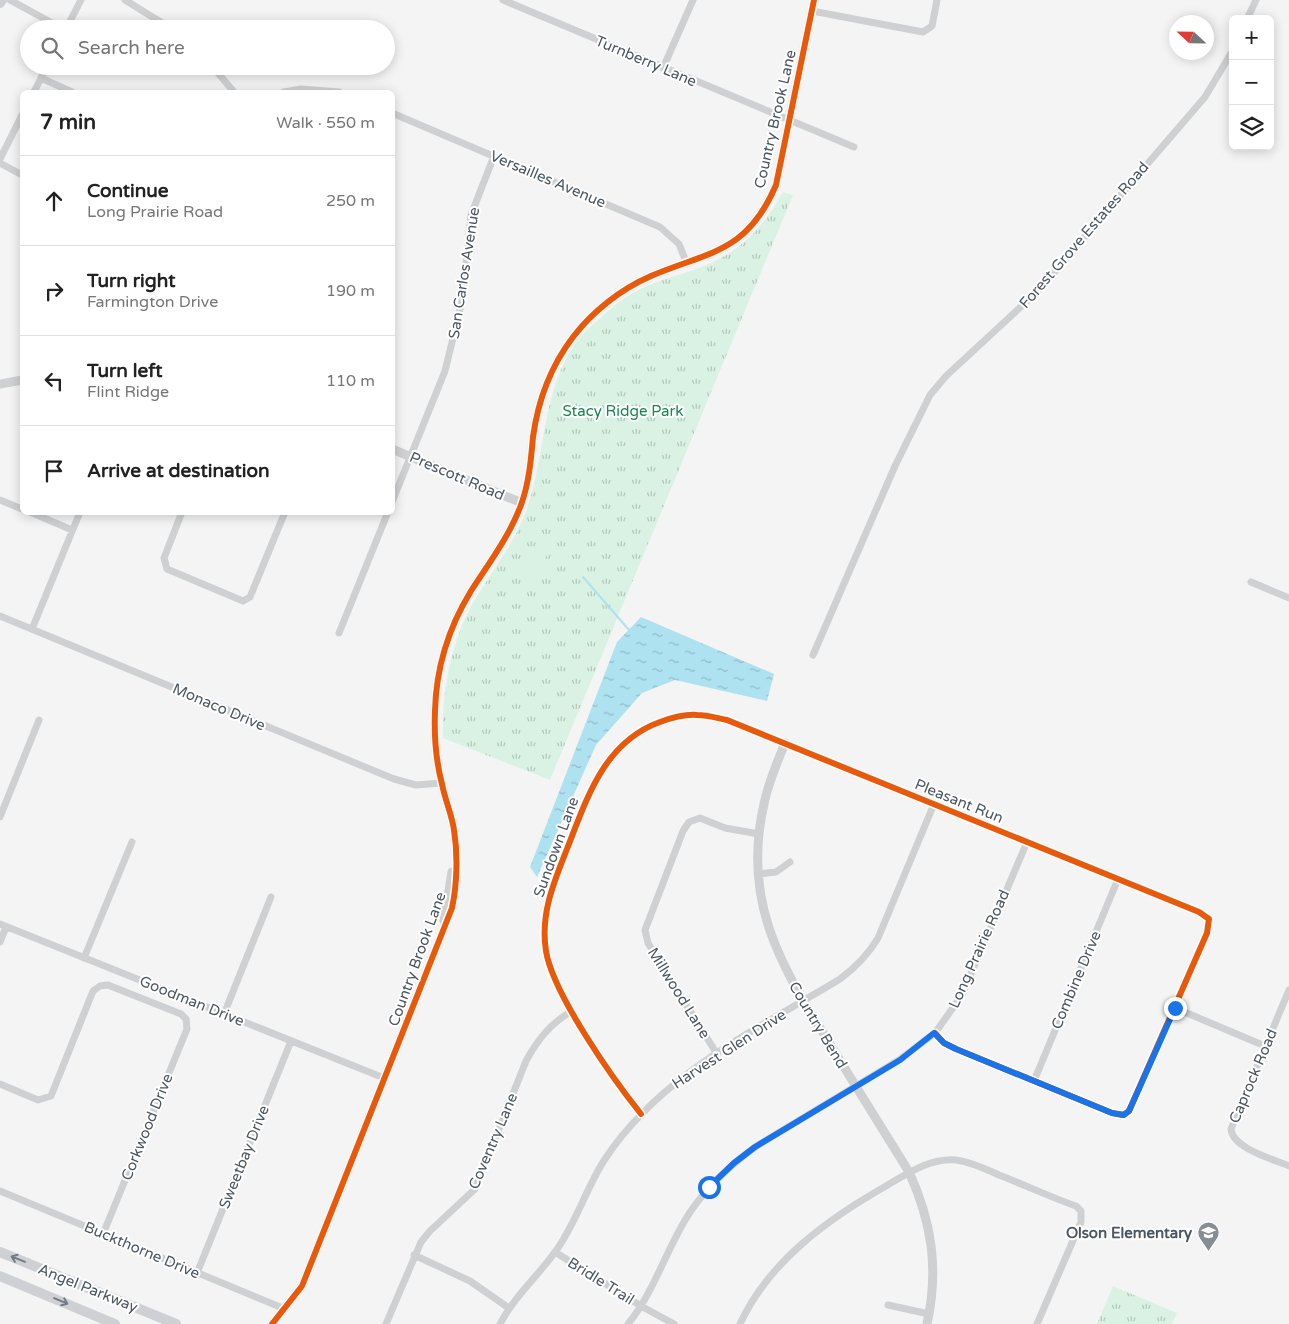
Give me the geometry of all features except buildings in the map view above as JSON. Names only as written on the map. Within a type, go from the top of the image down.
[{"type":"main road","name":"Angel Parkway","points":[[0,1252],[176,1324]]},
{"type":"main road","name":"Angel Parkway","points":[[0,1276],[115,1324]]},
{"type":"street","points":[[10,0],[48,20]]},
{"type":"street","points":[[70,20],[81,0]]},
{"type":"street","points":[[125,0],[157,20]]},
{"type":"street","name":"Turnberry Lane","points":[[503,0],[790,122],[854,147]]},
{"type":"street","points":[[663,68],[693,0]]},
{"type":"street","name":"Country Brook Lane","points":[[272,1324],[302,1286],[443,929],[445,906],[455,860],[454,830],[441,783],[436,747],[435,712],[439,673],[446,646],[459,613],[497,553],[522,503],[530,469],[533,436],[541,400],[554,366],[564,349],[588,320],[617,295],[651,276],[687,264],[734,242],[763,211],[776,185],[814,0]]},
{"type":"street","points":[[812,11],[921,32],[928,30],[932,24],[937,0]]},
{"type":"street","points":[[1249,15],[1256,0]]},
{"type":"street","name":"Forest Grove Estates Road","points":[[812,655],[895,466],[930,395],[946,376],[1039,290],[1205,98],[1229,57]]},
{"type":"street","points":[[35,90],[42,75]]},
{"type":"street","points":[[220,75],[232,90]]},
{"type":"street","points":[[41,78],[68,90]]},
{"type":"street","points":[[292,90],[301,88],[320,90]]},
{"type":"street","name":"Versailles Avenue","points":[[395,114],[660,226],[679,244],[687,264]]},
{"type":"street","points":[[0,159],[20,119]]},
{"type":"street","name":"San Carlos Avenue","points":[[395,495],[437,394],[452,348],[462,301],[471,214],[494,156]]},
{"type":"street","points":[[0,163],[20,174]]},
{"type":"street","points":[[0,384],[20,380]]},
{"type":"street","name":"Prescott Road","points":[[395,450],[522,503]]},
{"type":"street","points":[[0,500],[20,508]]},
{"type":"street","points":[[37,515],[72,530]]},
{"type":"street","points":[[32,629],[79,515]]},
{"type":"street","points":[[181,515],[165,555],[164,564],[170,571],[238,600],[246,600],[250,597],[284,515]]},
{"type":"street","points":[[339,633],[387,515]]},
{"type":"street","points":[[1251,582],[1289,598]]},
{"type":"street","name":"Monaco Drive","points":[[0,616],[394,779],[416,786],[441,783]]},
{"type":"street","name":"Pleasant Run","points":[[696,715],[727,720],[1206,915],[1210,919],[1207,933],[1175,1008]]},
{"type":"street","name":"Sundown Lane","points":[[641,1114],[623,1092],[572,1011],[549,965],[544,937],[545,917],[553,886],[585,803],[607,761],[625,741],[648,726],[671,718],[696,715]]},
{"type":"street","points":[[0,818],[40,720]]},
{"type":"street","name":"Country Bend","points":[[785,744],[767,791],[759,834],[759,874],[762,904],[774,946],[803,1001],[909,1172],[925,1212],[932,1246],[934,1275],[927,1324]]},
{"type":"street","name":"Harvest Glen Drive","points":[[500,1324],[509,1308],[555,1252],[605,1159],[641,1114],[683,1076],[848,974],[869,952],[878,938],[934,804]]},
{"type":"street","name":"Millwood Lane","points":[[717,1054],[645,936],[646,924],[683,831],[692,820],[700,818],[725,828],[759,834]]},
{"type":"street","points":[[84,958],[132,842]]},
{"type":"street","name":"Long Prairie Road","points":[[628,1324],[653,1288],[683,1223],[709,1187],[734,1163],[755,1147],[900,1060],[934,1033],[962,996],[1027,842]]},
{"type":"street","points":[[759,874],[776,872],[790,862]]},
{"type":"street","name":"Combine Drive","points":[[1034,1081],[1118,879]]},
{"type":"street","points":[[224,1014],[271,896]]},
{"type":"street","points":[[0,942],[3,925]]},
{"type":"street","name":"Goodman Drive","points":[[3,925],[384,1078]]},
{"type":"street","name":"Corkwood Drive","points":[[0,1084],[38,1100],[51,1096],[93,991],[100,986],[108,985],[181,1014],[186,1020],[187,1029],[103,1234]]},
{"type":"street","name":"Caprock Road","points":[[1289,990],[1232,1124],[1231,1134],[1237,1143],[1289,1166]]},
{"type":"street","points":[[934,1033],[944,1043],[956,1049],[1112,1113],[1124,1115],[1129,1111],[1175,1008],[1265,1046]]},
{"type":"street","name":"Coventry Lane","points":[[386,1324],[414,1255],[430,1231],[475,1189],[526,1061],[543,1033],[561,1017],[572,1011]]},
{"type":"street","name":"Sweetbay Drive","points":[[197,1273],[291,1041]]},
{"type":"street","points":[[740,1324],[772,1274],[798,1247],[823,1226],[909,1172],[937,1161],[968,1162],[1076,1206],[1081,1211],[1081,1222],[1037,1324]]},
{"type":"street","name":"Buckthorne Drive","points":[[0,1191],[284,1309]]},
{"type":"street","name":"Bridle Trail","points":[[555,1252],[641,1306],[674,1324]]},
{"type":"street","points":[[414,1255],[470,1281],[509,1308]]},
{"type":"street","points":[[888,1306],[929,1314]]},
{"type":"green space","name":"Stacy Ridge Park","points":[[783,192],[793,195],[550,780],[443,738],[446,686],[458,635],[473,603],[506,551],[523,519],[531,497],[555,386],[563,364],[575,343],[592,325],[619,302],[638,290],[705,266],[733,251],[755,232]]},
{"type":"green space","points":[[538,549],[548,552],[534,586],[523,579],[523,575],[531,554]]},
{"type":"green space","points":[[1113,1286],[1177,1313],[1172,1324],[1097,1324]]},
{"type":"water","points":[[641,617],[774,674],[767,701],[675,680],[642,693],[596,745],[537,877],[530,867],[617,642]]},
{"type":"waterway","points":[[583,577],[629,630]]},
{"type":"cycle path","points":[[272,1324],[302,1286],[452,908],[456,880],[456,850],[453,824],[440,775],[436,748],[435,711],[438,680],[445,649],[456,619],[471,591],[505,539],[524,497],[535,423],[547,384],[558,360],[573,337],[589,318],[608,302],[640,281],[725,247],[753,224],[765,207],[776,185],[814,0]]},
{"type":"cycle path","points":[[641,1114],[600,1058],[560,990],[546,951],[545,924],[549,899],[557,874],[582,810],[600,774],[625,743],[641,731],[673,718],[701,715],[727,720],[1199,912],[1209,919],[1207,933],[1129,1111],[1123,1115],[1112,1113],[956,1049],[944,1043],[935,1033]]},
{"type":"place","name":"Olson Elementary","points":[[1208,1252]]},
{"type":"route","points":[[709,1187],[734,1163],[755,1147],[900,1060],[923,1044],[934,1033],[944,1043],[956,1049],[1119,1116],[1124,1115],[1129,1111],[1175,1008]]}]
